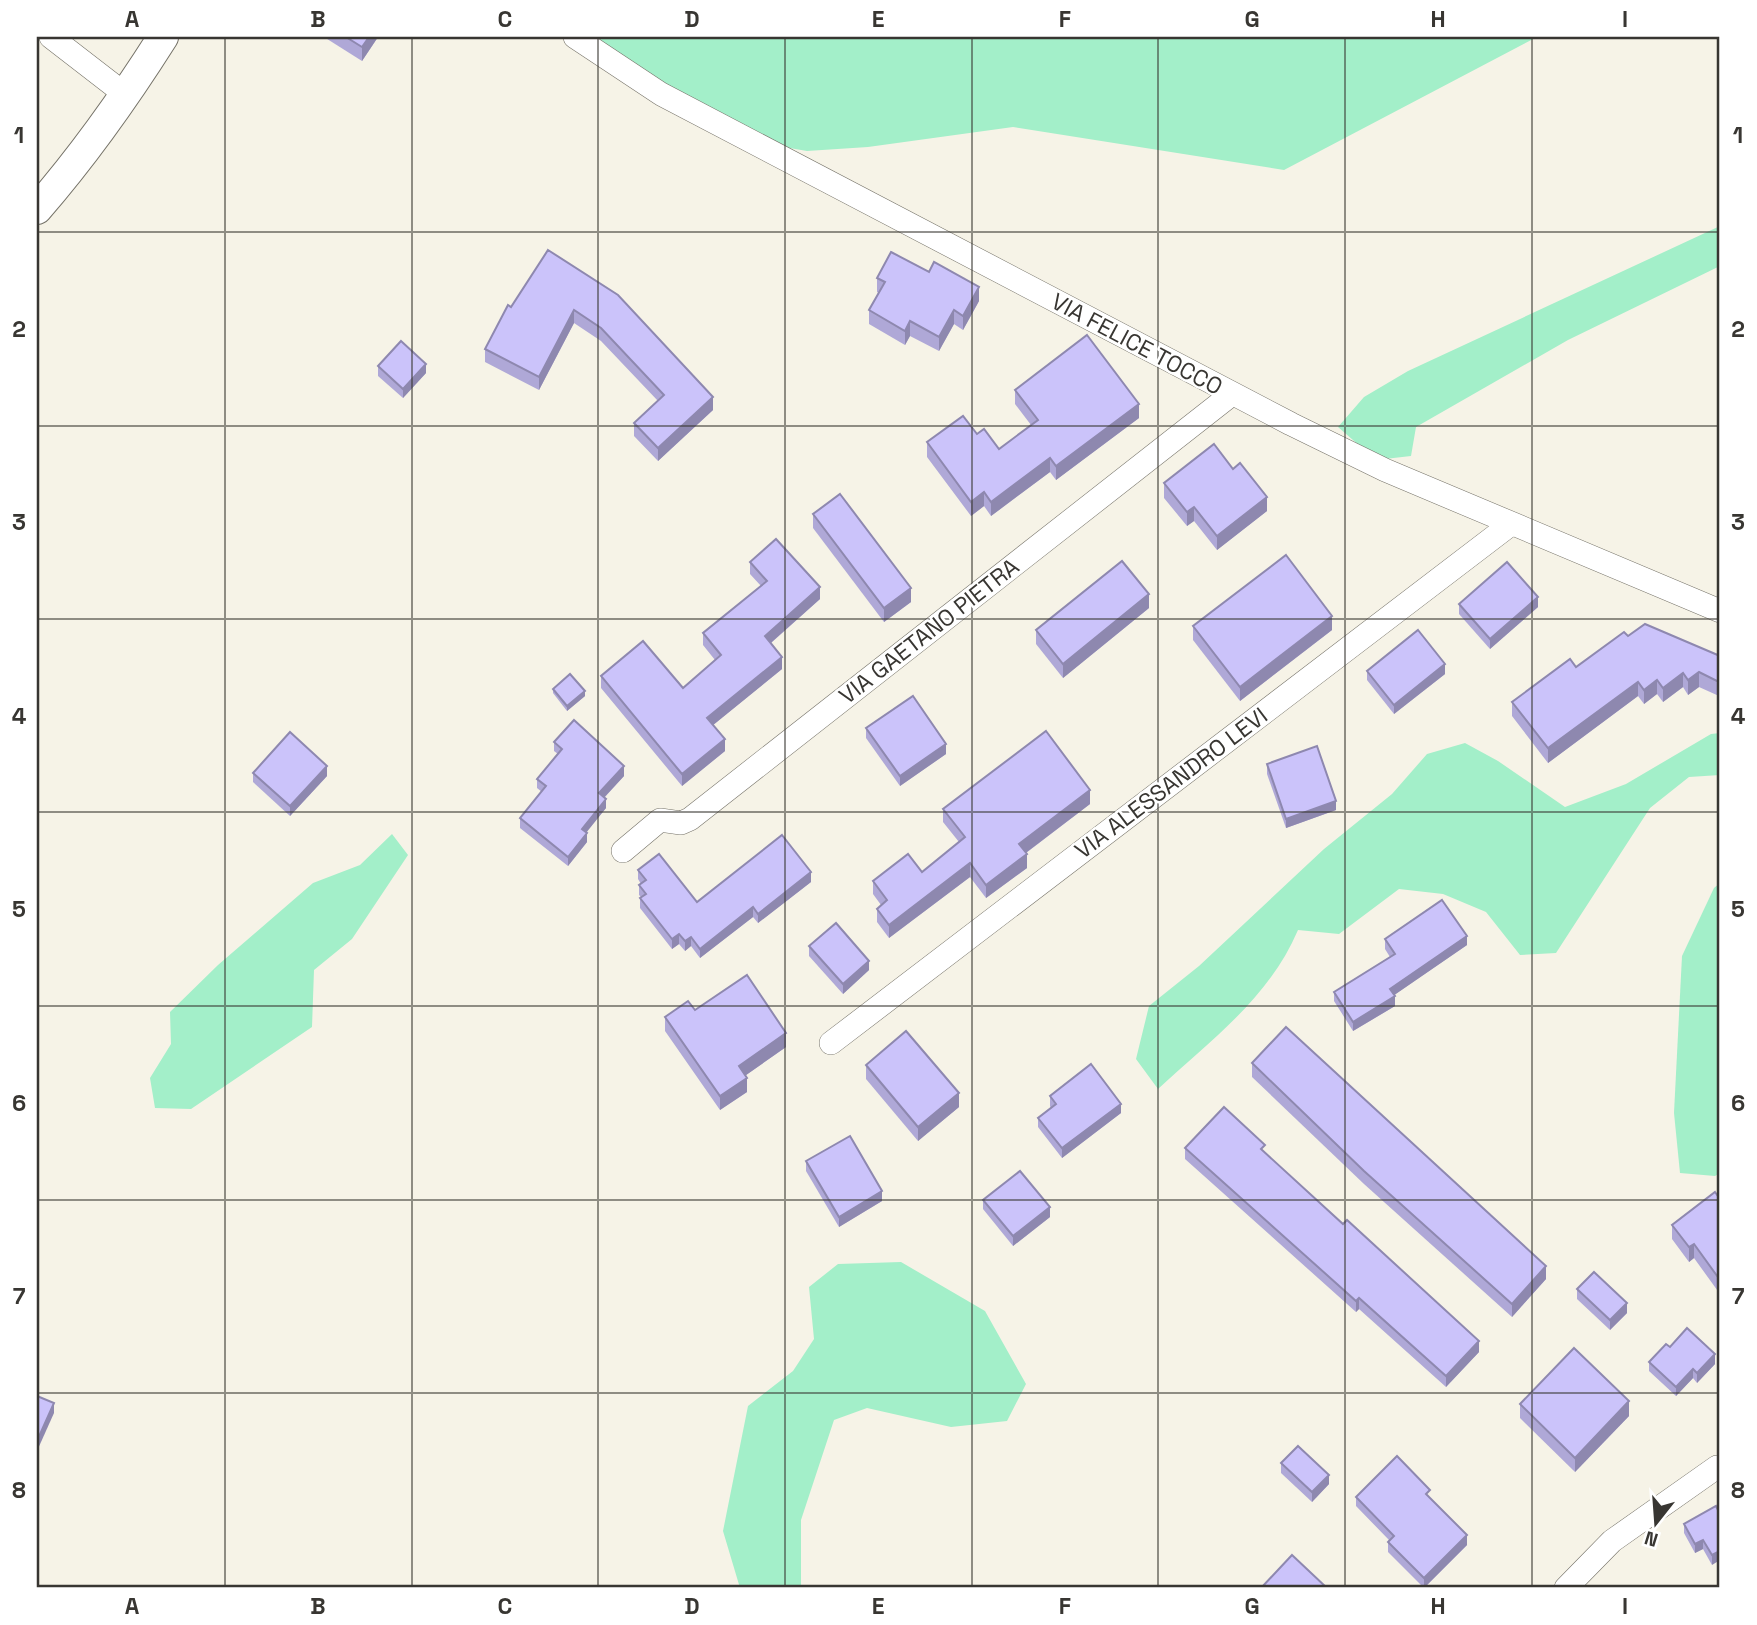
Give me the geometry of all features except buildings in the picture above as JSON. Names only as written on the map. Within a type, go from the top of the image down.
[{"type":"street","points":[[51,37],[126,95]]},
{"type":"street","points":[[37,209],[126,95],[163,37]]},
{"type":"street","name":"VIA FELICE TOCCO","points":[[575,37],[662,94],[1232,394],[1375,465],[1720,611]]},
{"type":"street","name":"VIA GAETANO PIETRA","points":[[623,851],[660,820],[681,822],[690,819],[1232,394]]},
{"type":"street","name":"VIA ALESSANDRO LEVI","points":[[831,1043],[1511,524]]},
{"type":"street","points":[[1566,1588],[1612,1541],[1717,1467]]},
{"type":"green space","points":[[582,37],[1537,37],[1284,170],[1013,127],[868,147],[807,151],[778,146],[597,50]]},
{"type":"green space","points":[[1720,226],[1720,266],[1568,340],[1416,427],[1411,456],[1376,460],[1338,427],[1364,397],[1408,371]]},
{"type":"green space","points":[[1720,733],[1720,775],[1689,777],[1650,808],[1556,953],[1520,955],[1486,912],[1443,894],[1399,889],[1339,934],[1298,930],[1286,954],[1255,997],[1218,1035],[1158,1089],[1136,1059],[1149,1006],[1199,966],[1324,849],[1392,794],[1427,754],[1465,743],[1498,761],[1565,807],[1626,784],[1711,734]]},
{"type":"green space","points":[[392,834],[408,855],[352,939],[314,970],[312,1027],[191,1109],[155,1108],[150,1078],[171,1044],[170,1012],[218,965],[313,883],[360,865]]},
{"type":"green space","points":[[1720,883],[1720,1173],[1715,1176],[1680,1173],[1674,1113],[1682,956],[1714,888]]},
{"type":"green space","points":[[901,1262],[985,1311],[1026,1384],[1007,1421],[951,1427],[867,1408],[834,1420],[801,1520],[801,1588],[740,1588],[723,1531],[748,1406],[793,1371],[814,1339],[809,1287],[838,1264]]}]
